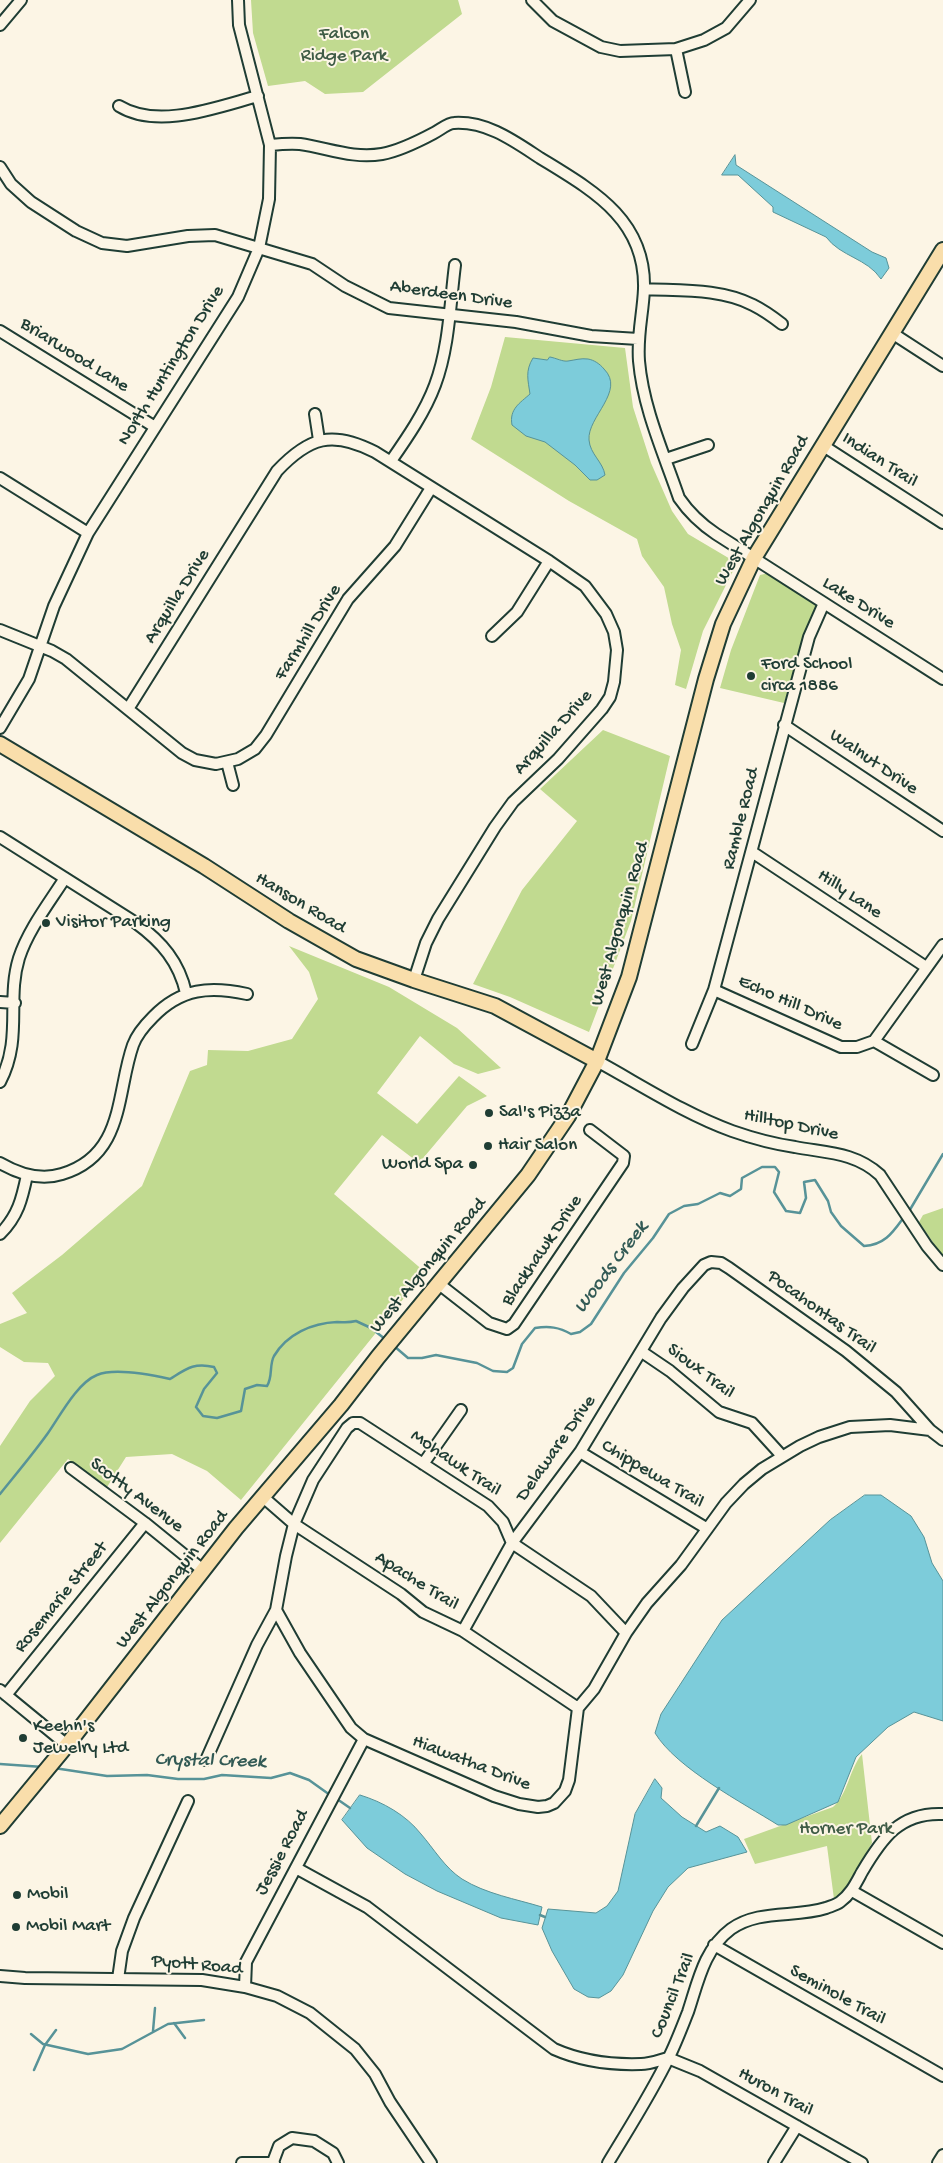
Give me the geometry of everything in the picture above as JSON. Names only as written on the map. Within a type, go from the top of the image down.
[{"type":"main road","name":"West Algonquin Road","points":[[0,1826],[35,1786],[263,1497],[341,1405],[378,1357],[528,1175],[568,1116],[596,1061],[629,976],[706,679],[723,624],[754,558],[943,250]]},
{"type":"main road","name":"Hanson Road","points":[[0,744],[204,866],[289,921],[356,959],[495,1006],[596,1061]]},
{"type":"street","points":[[0,25],[21,0]]},
{"type":"street","name":"North Huntington Drive","points":[[0,728],[29,680],[54,606],[88,533],[238,297],[259,248],[269,199],[270,144],[239,25],[238,0]]},
{"type":"street","points":[[532,0],[553,21],[602,47],[620,52],[676,49],[714,36],[726,28],[750,0]]},
{"type":"street","points":[[676,49],[684,92]]},
{"type":"street","points":[[119,106],[127,112],[162,116],[188,114],[258,96]]},
{"type":"street","name":"Lake Drive","points":[[270,144],[299,144],[359,156],[383,154],[396,150],[453,123],[478,126],[501,133],[598,195],[619,214],[629,231],[642,265],[644,289],[638,339],[641,381],[679,498],[688,511],[697,521],[943,679]]},
{"type":"street","name":"Aberdeen Drive","points":[[0,167],[11,184],[31,202],[76,231],[102,243],[136,245],[202,234],[231,239],[312,264],[345,286],[389,308],[516,322],[591,336],[638,339]]},
{"type":"street","points":[[391,461],[428,401],[435,385],[444,350],[455,265]]},
{"type":"street","points":[[644,289],[714,293],[735,298],[751,304],[782,324]]},
{"type":"street","name":"Briarwood Lane","points":[[0,331],[155,427]]},
{"type":"street","points":[[892,334],[943,366]]},
{"type":"street","points":[[315,414],[319,440]]},
{"type":"street","name":"Arquilla Drive","points":[[128,709],[277,471],[300,449],[319,440],[328,438],[354,442],[391,461],[586,586],[606,614],[614,632],[617,667],[610,697],[595,719],[513,802],[495,827],[438,919],[426,943],[414,980]]},
{"type":"street","points":[[666,459],[708,445]]},
{"type":"street","name":"Indian Trail","points":[[822,445],[943,523]]},
{"type":"street","points":[[0,478],[88,533]]},
{"type":"street","name":"Farmhill Drive","points":[[0,630],[52,651],[80,669],[188,757],[207,763],[227,762],[246,755],[261,742],[348,599],[395,546],[431,488]]},
{"type":"street","points":[[492,636],[517,612],[549,561]]},
{"type":"street","name":"Ramble Road","points":[[692,1044],[714,990],[809,637],[824,603]]},
{"type":"street","name":"Walnut Drive","points":[[784,725],[943,831]]},
{"type":"street","points":[[227,762],[232,785]]},
{"type":"street","points":[[0,837],[153,935],[165,947],[176,964],[186,993]]},
{"type":"street","name":"Hilly Lane","points":[[752,852],[926,967]]},
{"type":"street","points":[[0,1082],[6,1071],[12,1045],[19,958],[30,934],[65,878]]},
{"type":"street","points":[[933,1075],[874,1041],[943,946]]},
{"type":"street","points":[[0,1163],[27,1175],[51,1176],[69,1172],[85,1163],[98,1150],[114,1125],[121,1104],[133,1045],[137,1036],[155,1015],[186,993],[211,989],[247,994]]},
{"type":"street","name":"Echo Hill Drive","points":[[714,990],[841,1046],[856,1047],[874,1041]]},
{"type":"street","points":[[0,1002],[14,1003]]},
{"type":"street","name":"Hilltop Drive","points":[[596,1061],[704,1120],[732,1131],[768,1142],[846,1155],[870,1166],[880,1175],[919,1235],[943,1265]]},
{"type":"street","name":"Blackhawk Drive","points":[[438,1284],[489,1323],[506,1329],[514,1324],[623,1163],[624,1156],[590,1130]]},
{"type":"street","points":[[0,1234],[13,1220],[19,1209],[27,1175]]},
{"type":"street","name":"Pocahontas Trail","points":[[683,1288],[704,1265],[711,1262],[720,1263],[729,1268],[846,1351],[896,1392],[930,1430]]},
{"type":"street","name":"Delaware Drive","points":[[463,1631],[512,1543],[580,1452],[661,1318],[683,1288]]},
{"type":"street","name":"Sioux Trail","points":[[642,1352],[670,1371],[719,1412],[752,1423],[782,1456]]},
{"type":"street","points":[[423,1464],[462,1410]]},
{"type":"street","name":"Mohawk Trail","points":[[294,1524],[313,1480],[352,1423],[365,1425],[493,1510],[508,1529],[512,1543]]},
{"type":"street","points":[[578,1708],[594,1689],[626,1633],[706,1528],[744,1484],[782,1456],[818,1437],[865,1424],[930,1430],[943,1440]]},
{"type":"street","name":"Chippewa Trail","points":[[580,1452],[706,1528]]},
{"type":"street","name":"Scotty Avenue","points":[[71,1468],[145,1523],[204,1571]]},
{"type":"street","name":"Apache Trail","points":[[263,1497],[294,1524],[401,1594],[423,1612],[463,1631],[578,1708]]},
{"type":"street","name":"Rosemarie Street","points":[[3,1692],[145,1523]]},
{"type":"street","points":[[206,1760],[257,1646],[276,1610],[294,1524]]},
{"type":"street","points":[[512,1543],[591,1596],[626,1633]]},
{"type":"street","name":"Hiawatha Drive","points":[[276,1610],[300,1653],[351,1728],[364,1739],[494,1796],[528,1806],[547,1806],[561,1798],[568,1780],[578,1708]]},
{"type":"street","points":[[3,1692],[67,1745]]},
{"type":"street","name":"Jessie Road","points":[[245,1987],[246,1962],[364,1739]]},
{"type":"street","points":[[118,1979],[122,1950],[134,1918],[188,1801]]},
{"type":"street","name":"Council Trail","points":[[296,1868],[367,1907],[554,2049],[580,2059],[643,2064],[668,2058],[682,2027],[702,1968],[714,1945],[731,1929],[754,1918],[810,1913],[839,1903],[852,1891],[876,1849],[892,1830],[906,1820],[916,1816],[943,1814]]},
{"type":"street","points":[[852,1891],[943,1943]]},
{"type":"street","name":"Seminole Trail","points":[[714,1945],[943,2076]]},
{"type":"street","name":"Pyott Road","points":[[0,1976],[25,1978],[202,1980],[245,1987],[278,1996],[306,2011],[355,2049],[375,2074],[390,2102],[432,2163]]},
{"type":"street","points":[[608,2163],[668,2058]]},
{"type":"street","name":"Huron Trail","points":[[668,2058],[700,2071],[862,2163]]},
{"type":"street","points":[[774,2163],[797,2126]]},
{"type":"street","points":[[242,2163],[274,2163],[279,2146],[292,2138],[314,2141],[333,2153],[338,2163]]},
{"type":"street","points":[[938,2163],[943,2155]]},
{"type":"green space","name":"Falcon Ridge Park","points":[[251,0],[458,0],[462,14],[363,92],[325,94],[305,81],[268,86],[253,33]]},
{"type":"green space","points":[[505,337],[625,348],[633,407],[651,463],[672,511],[688,534],[737,563],[703,631],[686,689],[675,685],[681,650],[672,624],[664,587],[642,556],[637,539],[569,501],[471,439],[491,387]]},
{"type":"green space","points":[[769,573],[817,604],[784,703],[720,688],[731,650],[760,575]]},
{"type":"green space","points":[[603,730],[670,756],[631,921],[589,1032],[510,997],[473,984],[522,890],[577,821],[540,789]]},
{"type":"green space","points":[[289,946],[389,987],[457,1028],[501,1068],[478,1074],[454,1064],[420,1036],[377,1093],[417,1124],[459,1076],[487,1096],[467,1106],[419,1163],[382,1135],[334,1194],[425,1272],[241,1500],[207,1471],[172,1454],[126,1457],[107,1487],[68,1459],[0,1543],[0,1446],[30,1401],[55,1376],[48,1363],[24,1362],[0,1347],[0,1324],[27,1313],[12,1293],[62,1255],[142,1186],[190,1071],[207,1065],[208,1050],[248,1051],[292,1039],[318,999],[309,972]]},
{"type":"green space","points":[[943,1208],[943,1257],[919,1222],[923,1215]]},
{"type":"green space","name":"Horner Park","points":[[862,1754],[872,1843],[842,1894],[834,1899],[827,1846],[755,1864],[744,1839],[833,1807],[842,1795]]},
{"type":"water","points":[[735,155],[736,165],[872,252],[886,258],[889,268],[881,279],[869,266],[839,249],[826,237],[773,212],[773,207],[738,175],[722,175]]},
{"type":"water","points":[[550,357],[566,361],[583,359],[595,361],[601,365],[610,377],[611,386],[608,395],[590,431],[590,445],[605,475],[597,480],[590,480],[575,465],[545,442],[526,436],[512,425],[514,411],[530,394],[528,371],[530,363],[533,358],[547,360]]},
{"type":"water","points":[[865,1495],[881,1495],[911,1516],[924,1537],[932,1563],[943,1581],[943,1721],[914,1712],[888,1727],[856,1757],[838,1802],[786,1825],[778,1825],[694,1772],[665,1746],[655,1733],[661,1714],[722,1620],[830,1520]]},
{"type":"water","points":[[655,1779],[662,1788],[661,1798],[682,1817],[706,1832],[720,1826],[738,1837],[747,1852],[688,1868],[668,1887],[653,1911],[623,1975],[611,1991],[599,1998],[588,1997],[574,1989],[552,1951],[542,1928],[548,1909],[596,1913],[607,1906],[618,1891],[635,1814]]},
{"type":"water","points":[[360,1795],[377,1801],[401,1815],[415,1827],[445,1864],[462,1879],[491,1892],[542,1907],[538,1925],[501,1918],[437,1891],[405,1874],[367,1848],[342,1820]]},
{"type":"waterway","name":"Woods Creek","points":[[908,1213],[943,1154]]},
{"type":"waterway","name":"Woods Creek","points":[[394,1346],[408,1358],[436,1355],[477,1363],[493,1371],[507,1372],[513,1368],[522,1344],[535,1328],[554,1328],[571,1334],[580,1332],[591,1324],[624,1273],[653,1238],[669,1214],[684,1206],[698,1204],[720,1193],[730,1196],[741,1189],[742,1178],[762,1167],[775,1167],[779,1172],[774,1192],[786,1211],[800,1213],[806,1198],[804,1182],[815,1180],[828,1201],[831,1212],[841,1226],[864,1246],[878,1243],[888,1237],[904,1217]]},
{"type":"waterway","name":"Woods Creek","points":[[0,1494],[42,1441],[76,1392],[97,1375],[123,1372],[170,1379],[186,1369],[196,1366],[214,1367],[217,1373],[204,1389],[196,1407],[203,1416],[217,1418],[241,1411],[245,1389],[257,1385],[267,1386],[274,1356],[279,1348],[301,1331],[328,1323],[356,1321],[371,1328],[385,1339]]},
{"type":"waterway","name":"Crystal Creek","points":[[0,1764],[43,1767]]},
{"type":"waterway","name":"Crystal Creek","points":[[54,1768],[107,1776],[147,1775],[178,1779],[204,1779],[222,1775],[271,1778],[290,1773],[309,1780],[330,1795]]},
{"type":"waterway","points":[[696,1826],[719,1788]]},
{"type":"waterway","name":"Crystal Creek","points":[[337,1799],[350,1808]]},
{"type":"waterway","points":[[540,1915],[545,1917]]},
{"type":"waterway","points":[[153,2031],[155,2008]]},
{"type":"waterway","points":[[31,2034],[43,2044],[88,2054],[122,2049],[168,2024],[204,2020]]},
{"type":"waterway","points":[[174,2023],[185,2038]]},
{"type":"waterway","points":[[34,2070],[45,2045],[56,2030]]},
{"type":"place","name":"Ford School circa 1886","points":[[751,676]]},
{"type":"place","name":"Visitor Parking","points":[[46,923]]},
{"type":"place","name":"Sal's Pizza","points":[[489,1113]]},
{"type":"place","name":"Hair Salon","points":[[488,1146]]},
{"type":"place","name":"World Spa","points":[[473,1165]]},
{"type":"place","name":"Keehn's Jewelry Ltd","points":[[23,1738]]},
{"type":"place","name":"Mobil","points":[[17,1895]]},
{"type":"place","name":"Mobil Mart","points":[[16,1927]]}]
